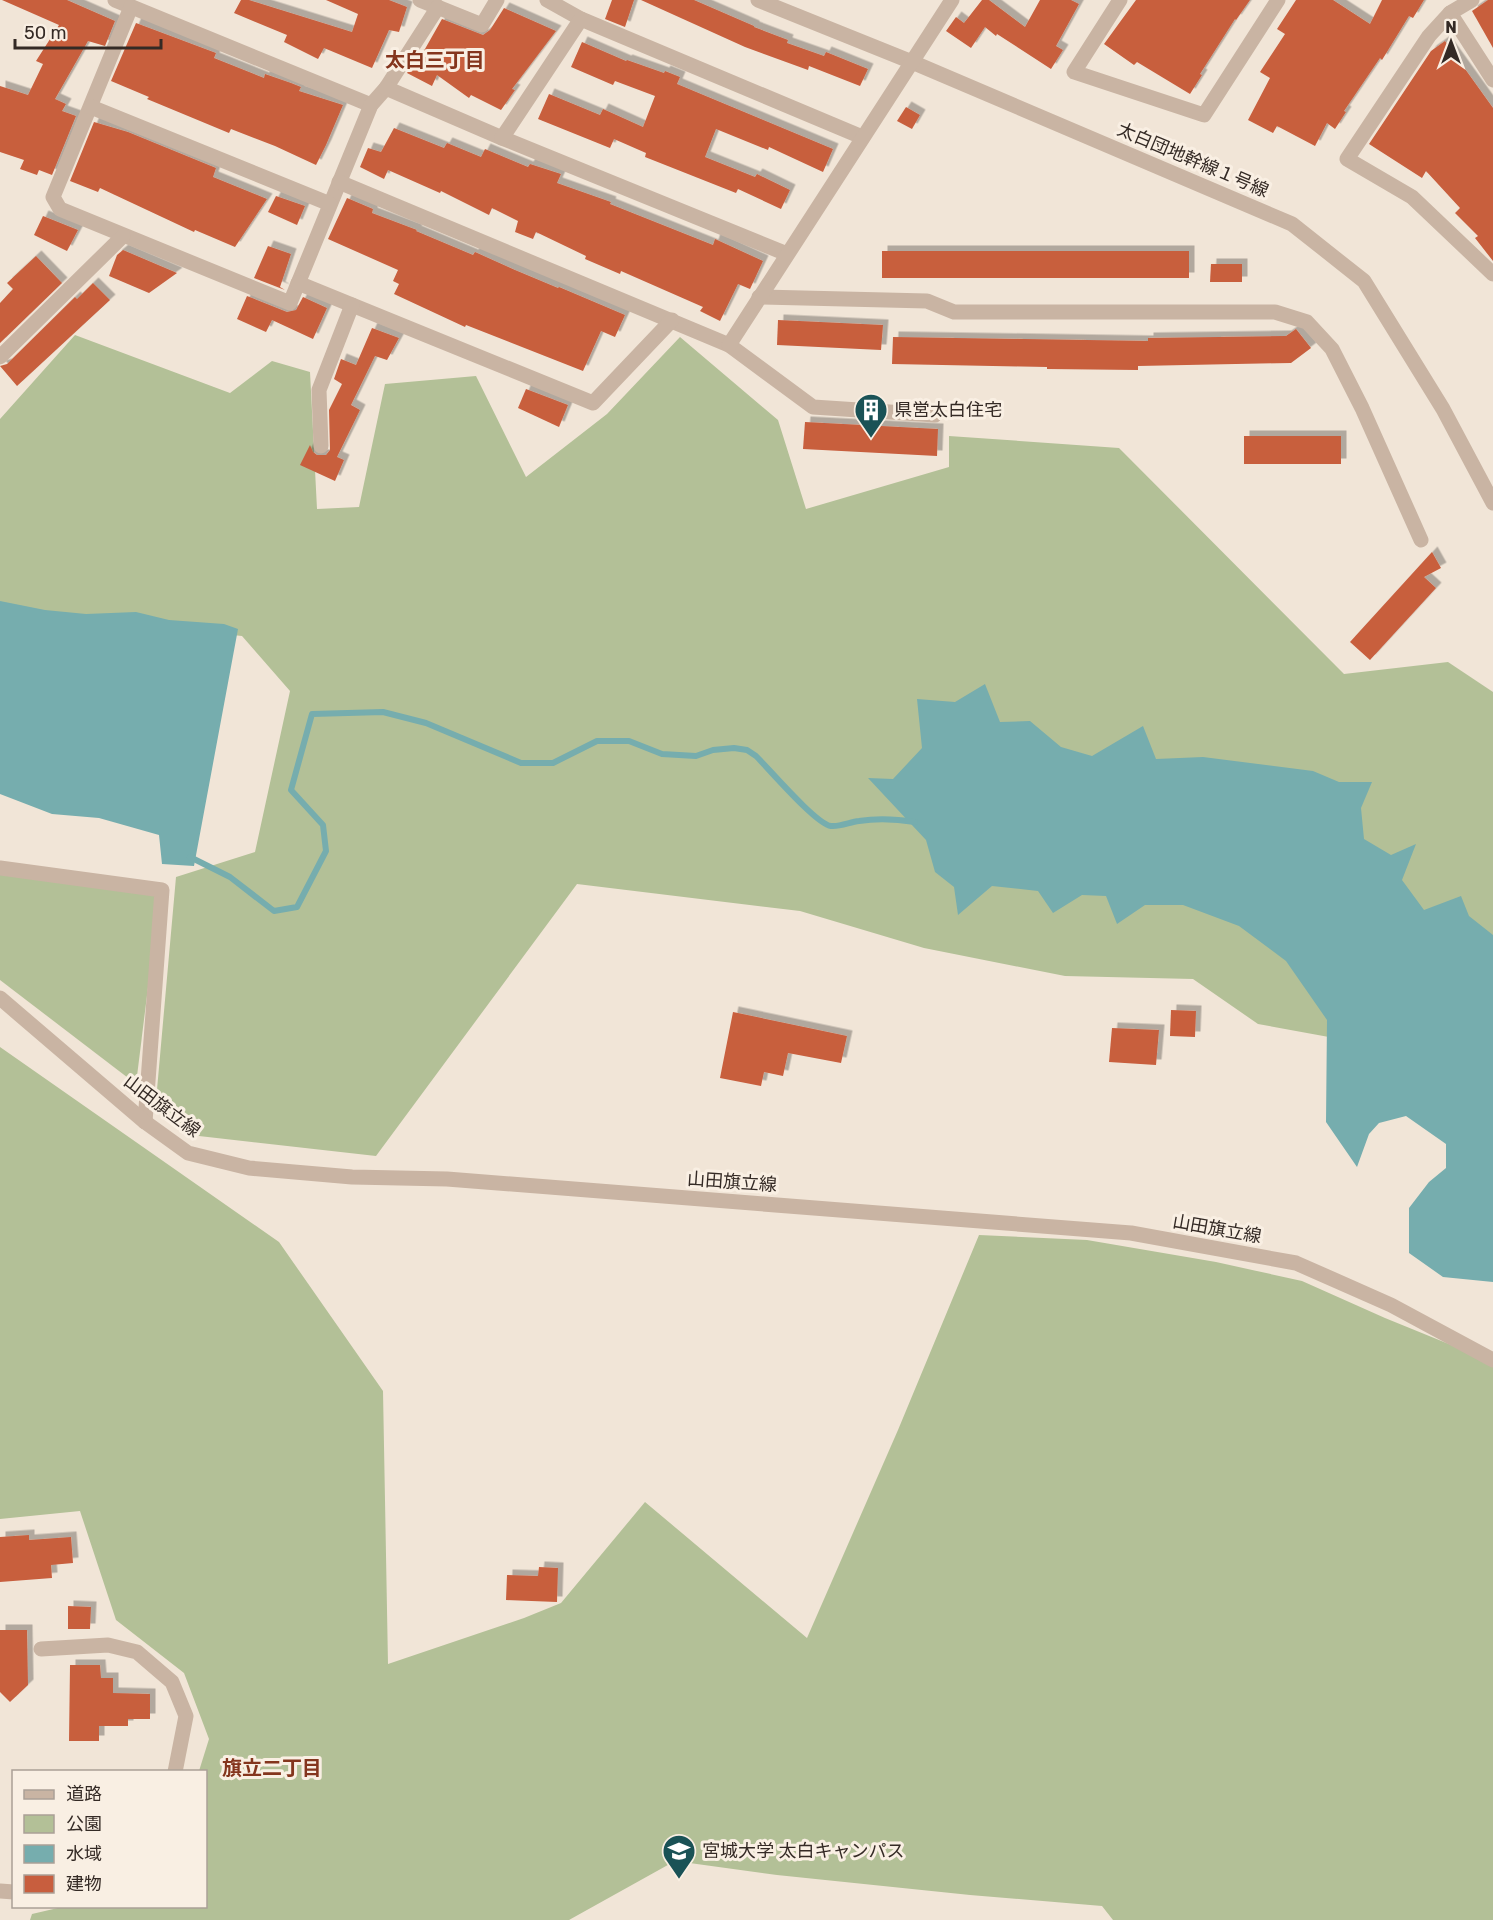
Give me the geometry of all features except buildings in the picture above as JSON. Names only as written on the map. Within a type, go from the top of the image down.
[{"type":"street","points":[[115,0],[371,105]]},
{"type":"street","points":[[420,0],[482,25],[497,0]]},
{"type":"street","points":[[547,0],[581,19],[862,137]]},
{"type":"street","name":"太白団地幹線１号線","points":[[758,0],[912,62],[1292,224],[1364,281],[1443,409],[1493,503]]},
{"type":"street","points":[[729,345],[952,0]]},
{"type":"street","points":[[1120,0],[1074,72],[1204,115],[1278,0]]},
{"type":"street","points":[[1472,0],[1450,13],[1429,36],[1347,159],[1412,197],[1493,274]]},
{"type":"street","points":[[131,7],[53,197],[60,209],[290,303],[371,105],[386,88],[438,7]]},
{"type":"street","points":[[1450,13],[1493,80]]},
{"type":"street","points":[[502,138],[581,19]]},
{"type":"street","points":[[386,88],[502,138],[787,254]]},
{"type":"street","points":[[91,107],[330,204]]},
{"type":"street","points":[[339,182],[729,345],[813,407],[935,415]]},
{"type":"street","points":[[0,357],[123,236]]},
{"type":"street","points":[[298,283],[592,403],[672,320]]},
{"type":"street","points":[[759,297],[927,301],[954,312],[1275,312],[1307,322],[1332,349],[1362,408],[1421,540]]},
{"type":"street","points":[[321,446],[319,390],[352,305]]},
{"type":"street","points":[[0,868],[162,890],[145,1122]]},
{"type":"street","name":"山田旗立線","points":[[0,998],[145,1122],[188,1153],[249,1168],[352,1177],[447,1179],[1131,1233],[1296,1263],[1391,1305],[1493,1360]]},
{"type":"street","points":[[41,1648],[108,1645],[137,1652],[172,1682],[186,1716],[175,1770]]},
{"type":"green space","points":[[75,335],[230,393],[272,361],[310,372],[317,509],[359,507],[385,384],[476,376],[526,477],[607,414],[680,337],[778,420],[806,509],[949,467],[949,436],[1119,448],[1344,674],[1448,662],[1493,692],[1493,1067],[1258,1024],[1193,979],[1065,976],[924,948],[800,911],[577,884],[376,1156],[199,1136],[155,1112],[176,877],[255,852],[290,691],[242,636],[0,610],[0,419]]},
{"type":"green space","points":[[0,872],[160,891],[136,1084],[0,980]]},
{"type":"green space","points":[[0,1047],[279,1242],[383,1391],[388,1664],[524,1618],[561,1603],[645,1502],[807,1638],[898,1430],[979,1235],[1087,1240],[1216,1262],[1302,1281],[1493,1362],[1493,1920],[1113,1920],[1102,1906],[777,1875],[675,1861],[569,1920],[30,1920],[32,1914],[58,1908],[207,1908],[207,1770],[199,1770],[209,1739],[184,1673],[116,1620],[80,1511],[0,1519]]},
{"type":"water","points":[[0,601],[45,610],[86,614],[136,612],[169,620],[224,624],[238,629],[194,866],[162,864],[159,835],[99,818],[52,814],[0,794]]},
{"type":"water","points":[[985,684],[1000,722],[1030,721],[1061,747],[1092,756],[1143,726],[1156,759],[1203,757],[1313,771],[1339,782],[1372,782],[1361,808],[1364,839],[1391,855],[1416,844],[1402,880],[1424,910],[1461,896],[1469,916],[1493,935],[1493,1282],[1443,1277],[1409,1253],[1409,1208],[1429,1182],[1446,1168],[1446,1144],[1406,1116],[1379,1123],[1369,1134],[1357,1167],[1326,1122],[1327,1020],[1286,961],[1239,926],[1183,905],[1145,905],[1117,924],[1106,896],[1082,895],[1053,913],[1038,891],[992,886],[958,915],[954,887],[935,872],[926,840],[868,778],[893,779],[922,748],[917,699],[955,702]]},
{"type":"waterway","points":[[190,857],[230,877],[274,911],[297,907],[326,851],[323,825],[291,790],[312,714],[383,712],[426,723],[521,763],[553,763],[597,741],[629,741],[662,754],[696,756],[713,750],[734,748],[747,750],[756,756],[804,807],[824,823],[838,826],[873,819],[915,822]]},
{"type":"place","name":"県営太白住宅","points":[[871,439]]},
{"type":"place","name":"宮城大学 太白キャンパス","points":[[679,1880]]},
{"type":"district","name":"太白三丁目","points":[[435,60]]},
{"type":"district","name":"旗立二丁目","points":[[272,1768]]}]
